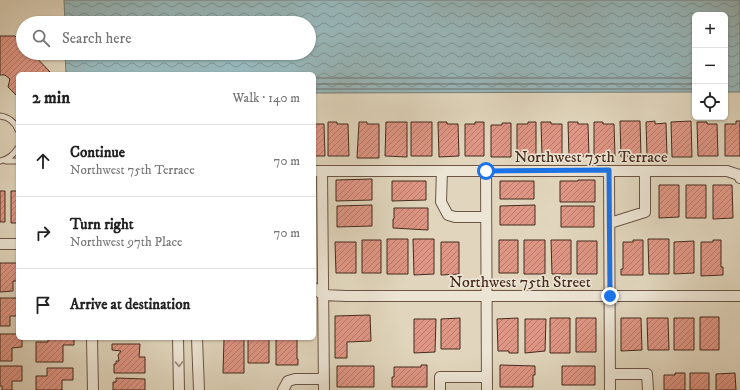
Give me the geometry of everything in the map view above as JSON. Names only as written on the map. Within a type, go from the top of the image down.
[{"type":"street","points":[[609,170],[610,390]]},
{"type":"street","points":[[610,223],[645,212],[646,170]]},
{"type":"street","name":"Northwest 75th Terrace","points":[[318,171],[727,170],[739,176]]},
{"type":"street","points":[[318,171],[318,214],[323,295],[324,390]]},
{"type":"street","points":[[442,171],[441,202],[448,214],[455,217],[485,217]]},
{"type":"street","points":[[486,171],[485,217],[487,390]]},
{"type":"street","points":[[0,244],[16,244]]},
{"type":"street","points":[[316,290],[323,295]]},
{"type":"street","points":[[316,300],[323,295]]},
{"type":"street","name":"Northwest 75th Street","points":[[323,295],[740,296]]},
{"type":"street","points":[[92,340],[92,390]]},
{"type":"street","points":[[178,340],[179,390]]},
{"type":"street","points":[[197,340],[199,390]]},
{"type":"street","points":[[610,374],[647,374],[648,390]]},
{"type":"street","points":[[440,390],[440,377],[487,377]]},
{"type":"street","points":[[282,390],[288,381],[324,379]]},
{"type":"lane","points":[[0,116],[16,122]]},
{"type":"lane","points":[[12,121],[16,127]]},
{"type":"lane","points":[[0,161],[8,159],[16,151]]},
{"type":"lane","points":[[0,161],[16,161]]},
{"type":"water","points":[[64,0],[740,0],[740,92],[728,92],[728,12],[692,12],[692,92],[316,93],[316,72],[66,72],[65,60],[316,60],[316,16],[65,16]]},
{"type":"building","points":[[0,36],[16,37],[16,60],[39,60],[50,72],[16,72],[16,95],[8,87],[10,79],[5,75],[0,75]]},
{"type":"building","points":[[620,121],[640,121],[641,156],[621,157]]},
{"type":"building","points":[[655,121],[655,124],[666,123],[667,156],[647,156],[646,122]]},
{"type":"building","points":[[691,121],[692,157],[672,157],[671,122]]},
{"type":"building","points":[[736,121],[740,121],[740,156],[725,156],[725,124],[736,124]]},
{"type":"building","points":[[328,122],[348,124],[349,156],[328,156]]},
{"type":"building","points":[[359,122],[379,124],[379,158],[357,158]]},
{"type":"building","points":[[386,122],[407,122],[407,157],[385,156]]},
{"type":"building","points":[[411,122],[432,122],[432,156],[411,156]]},
{"type":"building","points":[[438,122],[458,124],[459,156],[439,157]]},
{"type":"building","points":[[475,122],[484,122],[484,156],[465,156],[465,124],[475,124]]},
{"type":"building","points":[[528,122],[536,122],[536,156],[517,156],[517,124],[528,124]]},
{"type":"building","points":[[541,122],[562,124],[562,156],[542,156]]},
{"type":"building","points":[[568,122],[588,124],[589,156],[569,157]]},
{"type":"building","points":[[594,122],[614,124],[615,156],[594,156]]},
{"type":"building","points":[[697,122],[717,124],[718,156],[698,156]]},
{"type":"building","points":[[502,123],[511,123],[511,157],[491,157],[491,125],[502,125]]},
{"type":"building","points":[[316,124],[324,124],[325,156],[316,156]]},
{"type":"building","points":[[372,179],[372,200],[336,201],[336,180]]},
{"type":"building","points":[[595,180],[595,202],[560,202],[560,181]]},
{"type":"building","points":[[392,181],[426,181],[426,200],[392,201]]},
{"type":"building","points":[[500,181],[534,181],[534,199],[500,199]]},
{"type":"building","points":[[659,185],[679,185],[679,217],[659,218]]},
{"type":"building","points":[[686,185],[706,185],[706,218],[686,218]]},
{"type":"building","points":[[713,185],[732,185],[733,218],[713,219]]},
{"type":"building","points":[[0,191],[5,191],[5,222],[0,222]]},
{"type":"building","points":[[11,191],[16,191],[16,223],[11,223]]},
{"type":"building","points":[[372,205],[372,226],[337,227],[337,206]]},
{"type":"building","points":[[535,205],[535,225],[500,225],[500,206]]},
{"type":"building","points":[[561,206],[594,206],[594,227],[561,227]]},
{"type":"building","points":[[394,208],[428,208],[428,230],[393,228]]},
{"type":"building","points":[[387,239],[408,239],[408,274],[387,274]]},
{"type":"building","points":[[413,239],[434,239],[434,274],[414,275]]},
{"type":"building","points":[[648,239],[669,239],[669,274],[649,274]]},
{"type":"building","points":[[362,240],[381,240],[381,273],[362,273]]},
{"type":"building","points":[[499,240],[518,240],[518,273],[499,273]]},
{"type":"building","points":[[524,240],[545,240],[545,274],[524,274]]},
{"type":"building","points":[[551,240],[571,240],[571,274],[552,274]]},
{"type":"building","points":[[633,240],[643,240],[643,275],[621,275],[621,269],[623,269],[623,242],[633,242]]},
{"type":"building","points":[[713,240],[721,240],[721,267],[723,267],[723,275],[701,276],[701,242],[713,242]]},
{"type":"building","points":[[577,241],[597,241],[597,274],[577,274]]},
{"type":"building","points":[[694,241],[694,273],[674,274],[674,242]]},
{"type":"building","points":[[335,242],[356,242],[356,273],[336,273]]},
{"type":"building","points":[[441,242],[459,242],[459,274],[441,275]]},
{"type":"building","points":[[0,263],[16,263],[16,281],[13,281],[13,291],[0,292]]},
{"type":"building","points":[[0,298],[16,298],[16,316],[10,316],[10,326],[0,326]]},
{"type":"building","points":[[370,315],[371,341],[347,342],[347,358],[335,358],[335,316]]},
{"type":"building","points":[[700,317],[719,317],[719,350],[700,350]]},
{"type":"building","points":[[460,318],[460,349],[441,349],[441,319]]},
{"type":"building","points":[[518,318],[518,353],[498,351],[497,319]]},
{"type":"building","points":[[550,318],[570,318],[570,353],[550,353]]},
{"type":"building","points":[[576,318],[596,318],[596,352],[576,352]]},
{"type":"building","points":[[621,318],[641,318],[642,350],[621,351]]},
{"type":"building","points":[[647,318],[668,318],[669,350],[648,350]]},
{"type":"building","points":[[674,318],[694,318],[694,350],[674,350]]},
{"type":"building","points":[[414,319],[436,319],[435,352],[414,353]]},
{"type":"building","points":[[525,319],[546,319],[545,351],[525,353]]},
{"type":"building","points":[[0,334],[16,334],[16,340],[22,340],[22,347],[12,348],[12,361],[0,361]]},
{"type":"building","points":[[48,340],[74,340],[74,345],[63,345],[63,362],[36,362],[36,342],[48,342]]},
{"type":"building","points":[[224,340],[244,340],[244,373],[223,373]]},
{"type":"building","points":[[248,340],[269,340],[269,363],[248,363]]},
{"type":"building","points":[[276,340],[297,340],[298,365],[276,365]]},
{"type":"building","points":[[112,344],[140,344],[139,357],[145,357],[145,373],[114,373],[114,364],[116,364],[116,361],[119,361],[118,355],[121,351],[112,350]]},
{"type":"building","points":[[421,365],[427,365],[427,387],[392,387],[394,367],[421,367]]},
{"type":"building","points":[[500,365],[535,366],[533,387],[500,387]]},
{"type":"building","points":[[0,366],[22,366],[22,381],[12,381],[12,390],[2,390],[2,386],[0,386]]},
{"type":"building","points":[[337,366],[374,366],[374,387],[337,387]]},
{"type":"building","points":[[562,366],[595,366],[595,385],[562,385]]},
{"type":"building","points":[[47,368],[73,368],[73,380],[62,380],[62,390],[36,390],[36,376],[47,376]]},
{"type":"building","points":[[675,373],[685,373],[685,390],[664,390],[664,375],[675,375]]},
{"type":"building","points":[[690,373],[709,373],[709,390],[690,390]]},
{"type":"building","points":[[735,373],[736,390],[716,390],[716,374]]},
{"type":"building","points":[[116,378],[145,379],[145,390],[113,390],[113,382],[116,382]]},
{"type":"route","points":[[486,171],[609,170],[610,296]]}]
